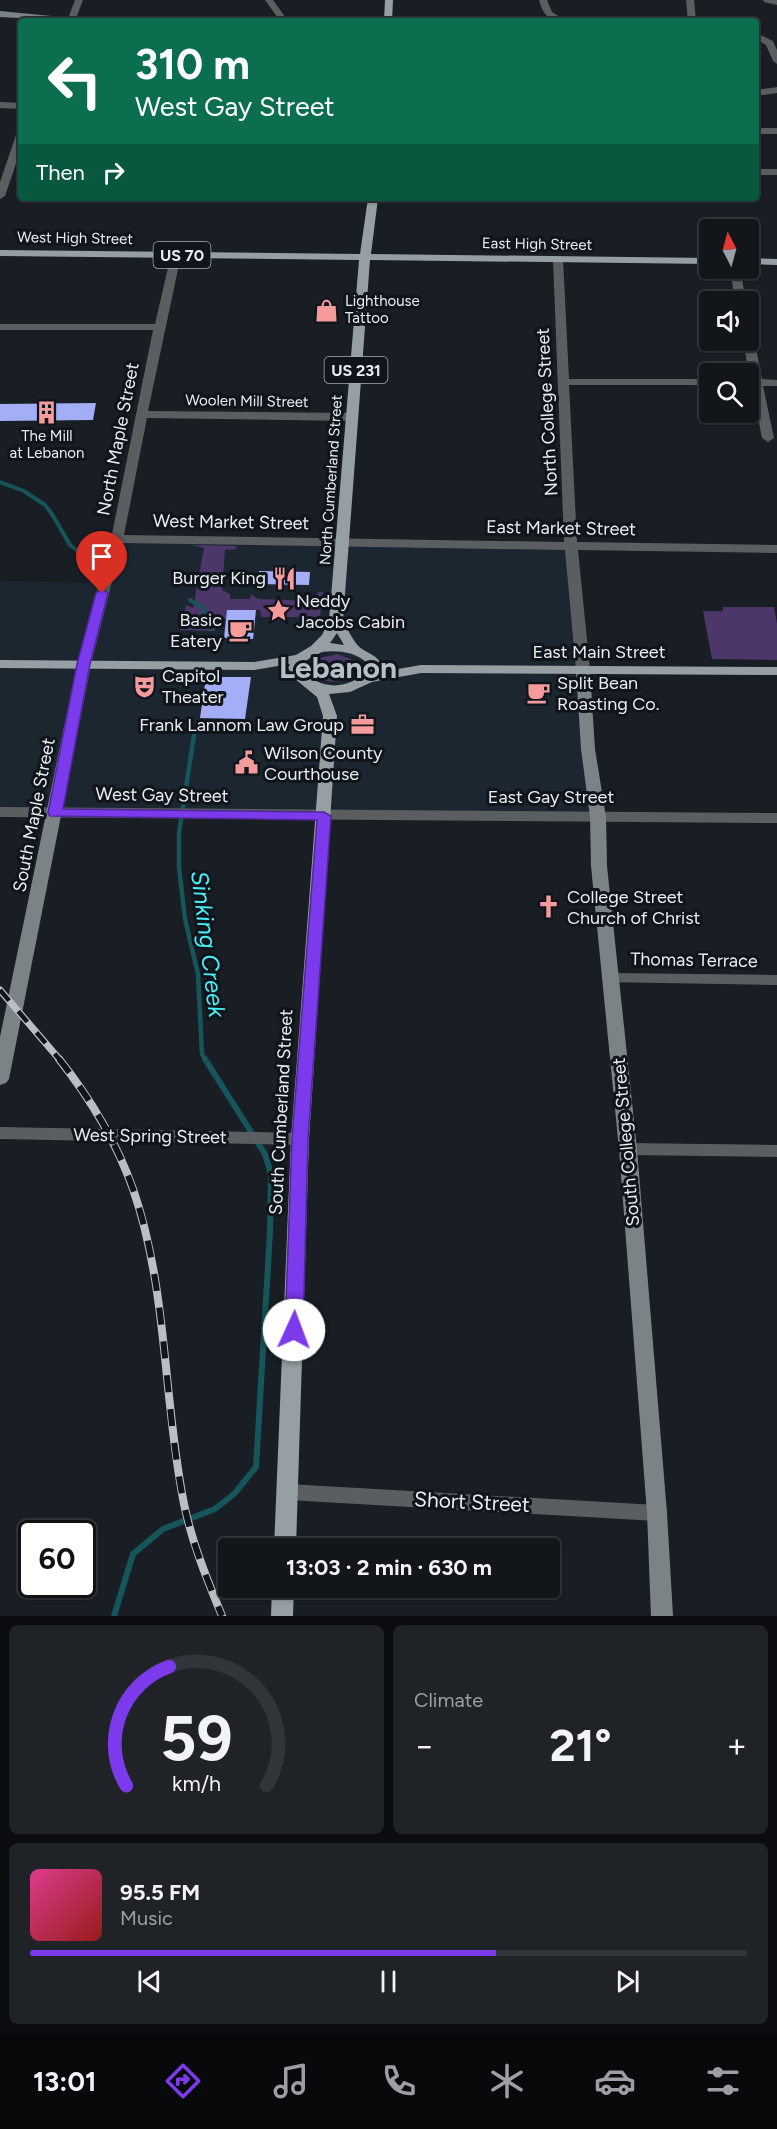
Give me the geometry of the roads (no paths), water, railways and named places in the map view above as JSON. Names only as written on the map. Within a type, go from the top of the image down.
[{"type":"main road","points":[[388,18],[389,0]]},
{"type":"main road","points":[[0,14],[30,18]]},
{"type":"main road","name":"North Cumberland Street","points":[[316,649],[328,637],[336,621],[365,256],[373,201]]},
{"type":"main road","name":"West High Street","points":[[0,253],[365,256]]},
{"type":"main road","name":"East High Street","points":[[365,256],[699,261]]},
{"type":"main road","points":[[759,261],[777,262]]},
{"type":"main road","points":[[336,621],[354,649]]},
{"type":"main road","name":"US 231","points":[[298,659],[316,649],[335,646],[354,649],[368,656]]},
{"type":"main road","points":[[330,716],[347,693],[364,681],[374,664],[368,656]]},
{"type":"main road","name":"East Main Street","points":[[368,656],[421,669]]},
{"type":"main road","points":[[0,664],[254,666],[298,659]]},
{"type":"main road","points":[[298,659],[294,668],[298,677]]},
{"type":"main road","name":"South Maple Street","points":[[0,1079],[84,664]]},
{"type":"main road","points":[[254,666],[298,677],[312,686]]},
{"type":"main road","name":"East Main Street","points":[[312,686],[336,689],[421,669],[777,671]]},
{"type":"main road","name":"South College Street","points":[[584,670],[588,748],[598,817],[599,866],[628,1149],[657,1513],[662,1616]]},
{"type":"main road","name":"South Cumberland Street","points":[[286,1538],[300,1139],[330,716],[323,694],[312,686]]},
{"type":"main road","points":[[282,1616],[283,1598]]},
{"type":"street","points":[[72,18],[79,0]]},
{"type":"street","points":[[269,0],[282,18]]},
{"type":"street","points":[[543,0],[545,10],[553,18]]},
{"type":"street","points":[[690,0],[692,18]]},
{"type":"street","points":[[767,0],[777,2]]},
{"type":"street","points":[[759,38],[770,43],[777,61]]},
{"type":"street","points":[[759,93],[777,90]]},
{"type":"street","points":[[0,105],[18,106]]},
{"type":"street","points":[[759,130],[777,131]]},
{"type":"street","points":[[0,196],[18,143]]},
{"type":"street","points":[[759,172],[777,172]]},
{"type":"street","name":"North Maple Street","points":[[84,664],[117,538],[176,255]]},
{"type":"street","name":"North College Street","points":[[558,259],[571,546],[584,670]]},
{"type":"street","points":[[0,327],[160,327]]},
{"type":"street","points":[[563,381],[699,382]]},
{"type":"street","points":[[759,382],[777,382]]},
{"type":"street","points":[[759,404],[768,438]]},
{"type":"street","name":"Woolen Mill Street","points":[[142,414],[352,417]]},
{"type":"street","name":"West Market Street","points":[[117,538],[344,542]]},
{"type":"street","name":"East Market Street","points":[[344,542],[777,549]]},
{"type":"street","name":"West Gay Street","points":[[0,813],[324,816]]},
{"type":"street","name":"East Gay Street","points":[[324,816],[777,818]]},
{"type":"street","name":"Thomas Terrace","points":[[610,978],[777,980]]},
{"type":"street","name":"West Spring Street","points":[[0,1133],[300,1139]]},
{"type":"street","points":[[628,1149],[777,1151]]},
{"type":"street","name":"Short Street","points":[[288,1492],[657,1513]]},
{"type":"waterway","name":"Sinking Creek","points":[[0,482],[24,491],[45,505],[70,545],[99,567]]},
{"type":"waterway","name":"Sinking Creek","points":[[190,600],[202,607],[209,621]]},
{"type":"waterway","name":"Sinking Creek","points":[[209,620],[210,629]]},
{"type":"waterway","name":"Sinking Creek","points":[[195,729],[179,833],[179,867],[185,919],[198,974],[202,1054],[206,1060]]},
{"type":"waterway","name":"Sinking Creek","points":[[114,1616],[133,1554],[163,1529],[215,1509],[234,1494],[256,1467],[270,1232],[271,1174],[265,1154],[205,1059]]},
{"type":"railway","points":[[0,990],[60,1060]]},
{"type":"railway","points":[[59,1059],[92,1105],[110,1137],[133,1189],[153,1266],[177,1465],[184,1504],[205,1575],[222,1616]]},
{"type":"place","name":"Lighthouse Tattoo","points":[[327,310]]},
{"type":"place","name":"The Mill at Lebanon","points":[[47,412]]},
{"type":"place","name":"Burger King","points":[[284,578]]},
{"type":"place","name":"Neddy Jacobs Cabin","points":[[278,611]]},
{"type":"place","name":"Basic Eatery","points":[[240,630]]},
{"type":"place","name":"Capitol Theater","points":[[144,686]]},
{"type":"place","name":"Split Bean Roasting Co.","points":[[539,693]]},
{"type":"place","name":"Frank Lannom Law Group","points":[[362,725]]},
{"type":"place","name":"Wilson County Courthouse","points":[[246,763]]},
{"type":"place","name":"College Street Church of Christ","points":[[549,907]]},
{"type":"district","name":"Lebanon","points":[[338,668]]}]
